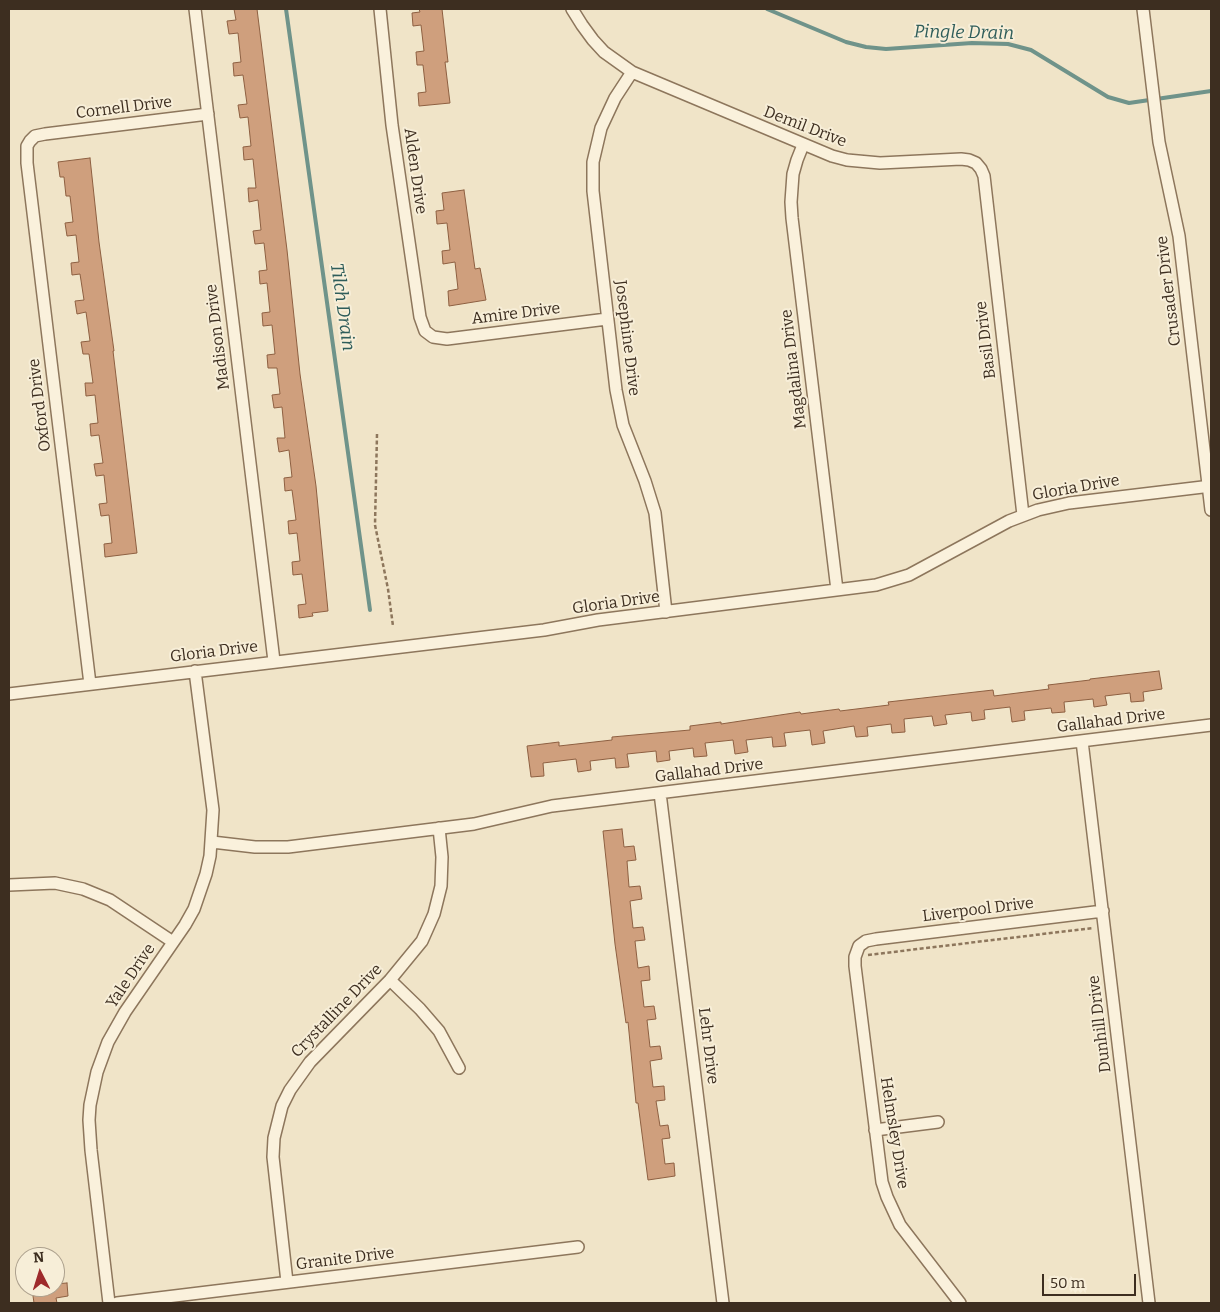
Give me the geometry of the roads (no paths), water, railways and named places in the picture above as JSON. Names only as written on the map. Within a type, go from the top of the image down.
[{"type":"street","name":"Madison Drive","points":[[195,9],[274,661]]},
{"type":"street","name":"Alden Drive","points":[[380,9],[392,125],[420,317],[422,326],[429,335]]},
{"type":"street","name":"Demil Drive","points":[[572,9],[593,40],[604,52],[632,72],[803,145],[846,160],[880,163],[961,159],[976,163]]},
{"type":"street","name":"Crusader Drive","points":[[1143,9],[1159,142],[1179,236],[1210,486],[1211,510]]},
{"type":"street","name":"Josephine Drive","points":[[632,72],[604,121],[596,145],[593,162],[593,191],[616,390],[624,425],[645,481],[654,513],[666,612]]},
{"type":"street","name":"Cornell Drive","points":[[44,134],[208,114]]},
{"type":"street","name":"Oxford Drive","points":[[44,134],[35,136],[30,140],[27,146],[27,163],[90,684]]},
{"type":"street","name":"Magdalina Drive","points":[[803,145],[793,174],[792,218],[837,590]]},
{"type":"street","name":"Basil Drive","points":[[976,163],[982,169],[984,176],[1023,514]]},
{"type":"street","name":"Amire Drive","points":[[429,335],[439,339],[448,339],[608,319]]},
{"type":"street","name":"Gloria Drive","points":[[9,694],[544,630],[598,620],[876,585],[909,575],[989,530],[1023,514],[1069,503],[1210,486]]},
{"type":"street","name":"Yale Drive","points":[[109,1303],[90,1137],[89,1120],[93,1088],[102,1056],[116,1027],[194,909],[201,892],[210,856],[213,810],[212,791],[195,671]]},
{"type":"street","name":"Gallahad Drive","points":[[212,842],[255,847],[288,847],[489,821],[552,806],[1211,725]]},
{"type":"street","name":"Dunhill Drive","points":[[1082,741],[1149,1303]]},
{"type":"street","name":"Lehr Drive","points":[[660,793],[723,1303]]},
{"type":"street","name":"Crystalline Drive","points":[[287,1282],[273,1156],[274,1138],[282,1106],[290,1090],[310,1062],[390,980],[422,941],[439,900],[442,871],[439,828]]},
{"type":"street","points":[[9,885],[38,882],[83,888],[110,900],[173,942]]},
{"type":"street","name":"Liverpool Drive","points":[[860,951],[866,941],[876,939],[1103,910]]},
{"type":"street","name":"Helmsley Drive","points":[[860,951],[855,957],[855,966],[882,1182],[893,1212],[910,1238],[960,1303]]},
{"type":"street","points":[[390,980],[440,1031],[459,1068]]},
{"type":"street","points":[[875,1130],[938,1122]]},
{"type":"street","name":"Granite Drive","points":[[117,1303],[578,1247]]},
{"type":"waterway","name":"Tilch Drain","points":[[286,9],[370,610]]},
{"type":"waterway","name":"Pingle Drain","points":[[767,9],[846,42],[866,47],[886,49],[972,43],[1008,44],[1031,50],[1108,97],[1129,103],[1211,91]]}]
